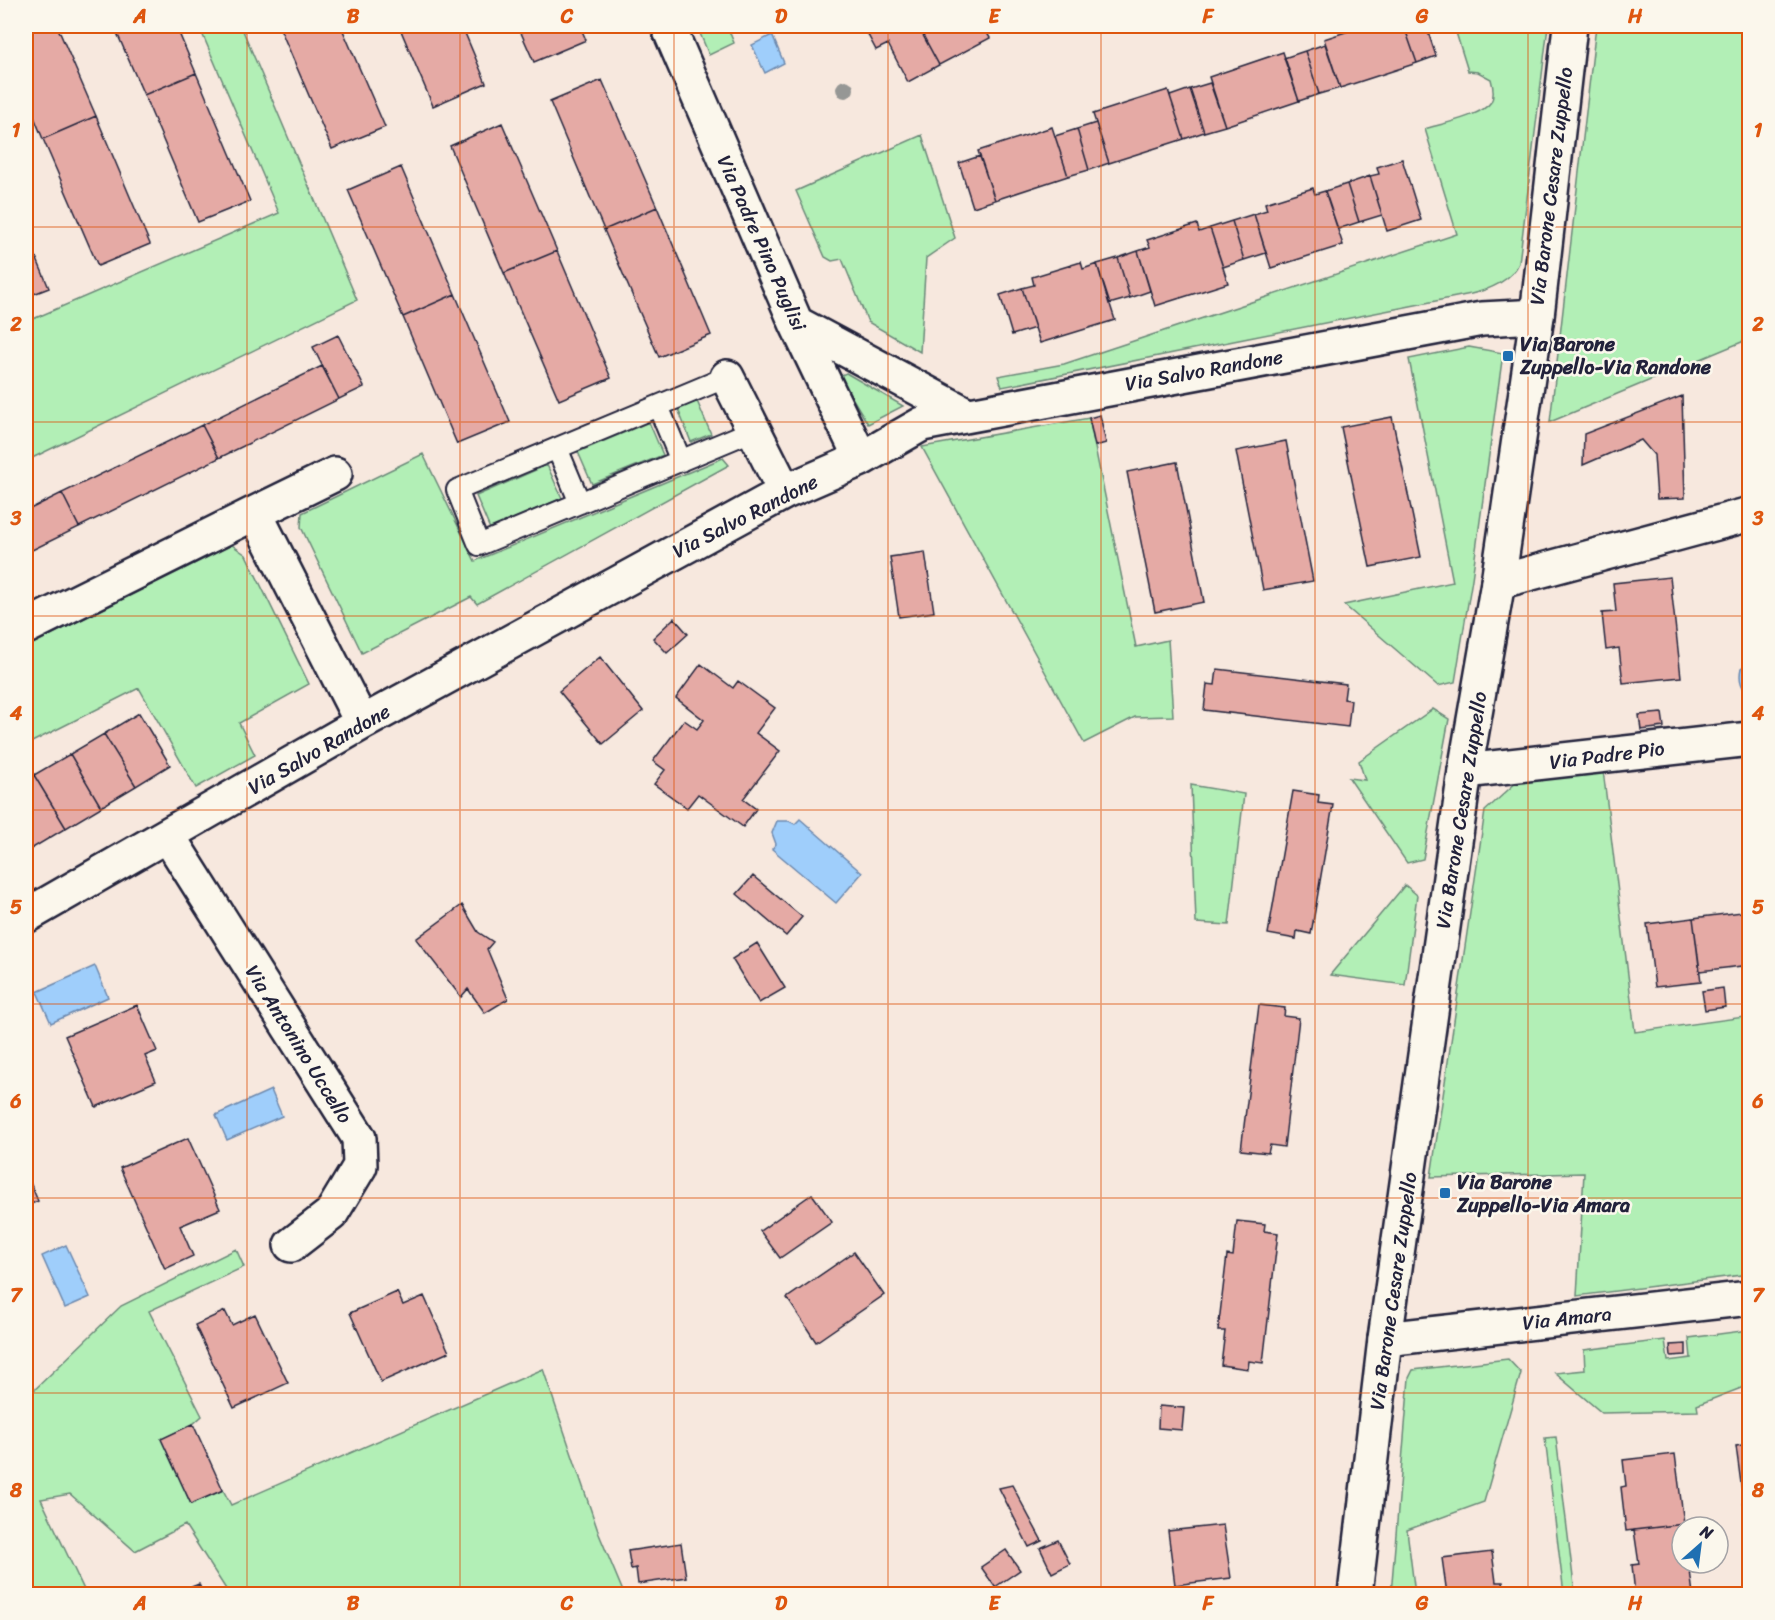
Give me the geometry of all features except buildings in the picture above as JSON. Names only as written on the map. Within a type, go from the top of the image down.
[{"type":"street","name":"Via Padre Pino Puglisi","points":[[668,26],[796,323],[861,459]]},
{"type":"street","name":"Via Barone Cesare Zuppello","points":[[1355,1594],[1385,1339],[1465,771],[1498,582],[1537,316],[1570,26]]},
{"type":"street","name":"Via Salvo Randone","points":[[26,916],[362,723],[785,492],[861,459],[922,424],[1482,319],[1537,316]]},
{"type":"street","points":[[796,323],[966,414]]},
{"type":"street","points":[[727,377],[785,492]]},
{"type":"street","points":[[26,627],[335,474]]},
{"type":"street","points":[[255,513],[362,723]]},
{"type":"street","points":[[1498,582],[1749,514]]},
{"type":"street","name":"Via Padre Pio","points":[[1465,771],[1749,739]]},
{"type":"street","name":"Via Antonino Uccello","points":[[168,836],[359,1138],[360,1166],[331,1214],[291,1245]]},
{"type":"street","name":"Via Amara","points":[[1385,1339],[1749,1298]]},
{"type":"lane","points":[[727,377],[457,490],[480,545],[754,430]]},
{"type":"lane","points":[[658,406],[681,461]]},
{"type":"lane","points":[[557,448],[580,503]]},
{"type":"green space","points":[[199,26],[241,26],[357,300],[26,461],[26,322],[279,213]]},
{"type":"green space","points":[[697,26],[727,26],[734,43],[709,55]]},
{"type":"green space","points":[[1454,26],[1548,26],[1519,263],[1505,279],[1492,287],[1471,294],[1002,387],[998,376],[1064,364],[1457,234],[1425,129],[1461,119],[1486,107],[1491,102],[1493,90],[1491,79],[1478,72],[1468,71]]},
{"type":"green space","points":[[1596,26],[1749,26],[1749,339],[1550,422]]},
{"type":"green space","points":[[922,135],[955,238],[926,258],[920,352],[868,322],[842,259],[832,261],[825,257],[796,191]]},
{"type":"green space","points":[[1469,347],[1503,353],[1472,579],[1455,682],[1438,686],[1344,605],[1453,582],[1409,359]]},
{"type":"green space","points":[[846,373],[903,406],[868,424],[839,376]]},
{"type":"green space","points":[[697,401],[711,434],[691,442],[678,409]]},
{"type":"green space","points":[[1089,418],[1136,647],[1168,640],[1173,716],[1135,717],[1084,743],[922,447]]},
{"type":"green space","points":[[649,422],[663,455],[592,484],[578,452]]},
{"type":"green space","points":[[423,454],[475,561],[723,458],[729,465],[477,604],[471,597],[362,653],[301,527],[302,513]]},
{"type":"green space","points":[[547,465],[562,498],[490,529],[476,496]]},
{"type":"green space","points":[[232,545],[246,555],[309,684],[239,723],[255,755],[196,788],[139,688],[26,745],[26,647]]},
{"type":"green space","points":[[1433,709],[1449,719],[1423,859],[1407,863],[1349,778],[1365,780],[1359,761]]},
{"type":"green space","points":[[1603,770],[1635,1032],[1744,1017],[1750,1062],[1749,1274],[1577,1296],[1584,1173],[1431,1177],[1485,811],[1519,780]]},
{"type":"green space","points":[[1191,785],[1244,794],[1229,925],[1196,923]]},
{"type":"green space","points":[[1405,885],[1417,895],[1405,985],[1330,975]]},
{"type":"green space","points":[[236,1249],[244,1267],[149,1311],[202,1416],[193,1424],[162,1439],[191,1504],[223,1490],[231,1505],[543,1369],[599,1534],[624,1594],[229,1594],[185,1525],[135,1551],[70,1494],[41,1499],[86,1594],[26,1594],[26,1398],[121,1306]]},
{"type":"green space","points":[[1749,1330],[1749,1385],[1697,1405],[1698,1411],[1602,1413],[1555,1373],[1585,1370],[1584,1350],[1665,1340],[1668,1361],[1691,1358],[1689,1338]]},
{"type":"green space","points":[[1508,1359],[1521,1373],[1484,1502],[1407,1530],[1415,1594],[1391,1594],[1409,1378],[1413,1370]]},
{"type":"green space","points":[[1556,1437],[1575,1594],[1564,1594],[1545,1438]]},
{"type":"water","points":[[772,35],[784,63],[765,73],[752,45]]},
{"type":"water","points":[[1749,664],[1749,697],[1740,680],[1741,668]]},
{"type":"water","points":[[800,819],[862,873],[836,903],[772,849],[776,844],[772,833],[777,821],[789,821],[795,824]]},
{"type":"water","points":[[95,966],[108,997],[51,1023],[37,992]]},
{"type":"water","points":[[271,1090],[282,1116],[227,1140],[216,1115]]},
{"type":"water","points":[[66,1245],[90,1297],[65,1308],[42,1256]]},
{"type":"place","name":"Via Barone Zuppello-Via Randone","points":[[1508,356]]},
{"type":"place","name":"Via Barone Zuppello-Via Amara","points":[[1445,1193]]}]
